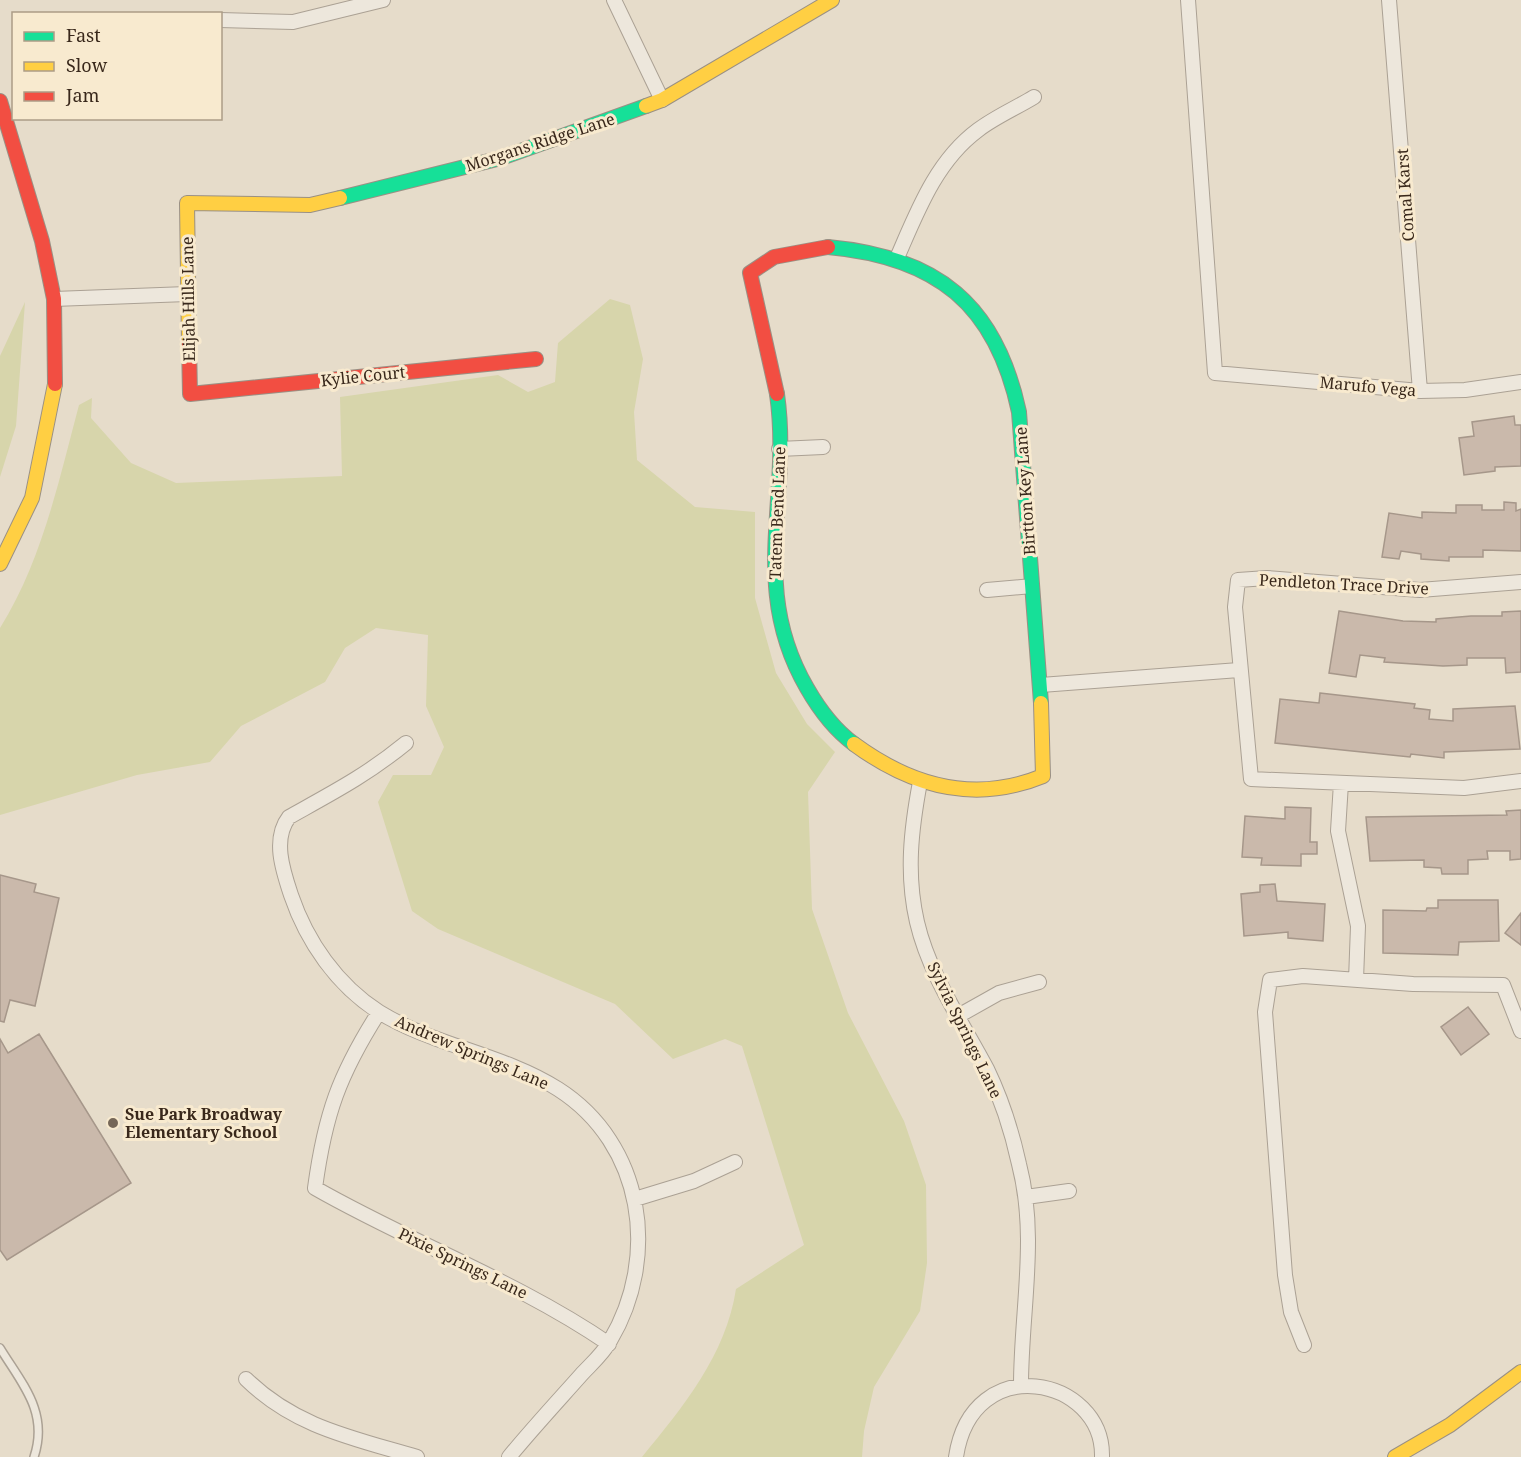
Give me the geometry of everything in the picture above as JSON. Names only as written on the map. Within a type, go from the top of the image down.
[{"type":"street","points":[[222,20],[294,22],[383,0]]},
{"type":"street","points":[[614,0],[662,100]]},
{"type":"street","name":"Morgans Ridge Lane","points":[[187,203],[309,205],[501,158],[662,100],[832,0]]},
{"type":"street","name":"Marufo Vega","points":[[1188,0],[1215,374],[1420,391],[1465,390],[1521,382]]},
{"type":"street","name":"Comal Karst","points":[[1389,0],[1420,391]]},
{"type":"street","points":[[897,258],[925,193],[946,163],[977,131],[1034,97]]},
{"type":"street","points":[[0,101],[2,129],[42,241],[54,299],[52,397],[32,498],[0,564]]},
{"type":"street","name":"Elijah Hills Lane","points":[[187,203],[190,394]]},
{"type":"street","name":"Birtton Key Lane","points":[[750,273],[774,257],[828,247],[855,249],[897,258],[936,280],[967,303],[997,344],[1010,372],[1019,412],[1041,685],[1043,776]]},
{"type":"street","name":"Tatem Bend Lane","points":[[750,273],[773,374],[779,418],[774,583],[790,656],[806,691],[826,718],[849,742],[875,761],[920,782],[977,791],[1012,788],[1043,776]]},
{"type":"street","points":[[54,299],[187,294]]},
{"type":"street","name":"Kylie Court","points":[[190,394],[536,359]]},
{"type":"street","points":[[779,449],[824,447]]},
{"type":"street","name":"Pendleton Trace Drive","points":[[1239,670],[1235,607],[1238,580],[1267,578],[1420,590],[1521,582]]},
{"type":"street","points":[[987,590],[1032,586]]},
{"type":"street","points":[[1041,685],[1239,670],[1251,779],[1464,788],[1521,781]]},
{"type":"street","name":"Andrew Springs Lane","points":[[406,743],[365,775],[289,817],[282,825],[280,848],[287,881],[298,914],[316,949],[339,980],[379,1012],[529,1074],[558,1089],[584,1109],[606,1135],[626,1170],[635,1199],[639,1257],[634,1287],[623,1318],[609,1344],[509,1457]]},
{"type":"street","name":"Sylvia Springs Lane","points":[[920,782],[910,846],[911,886],[917,923],[932,964],[988,1072],[1006,1119],[1026,1197],[1029,1275],[1021,1341],[1021,1385]]},
{"type":"street","points":[[1341,783],[1338,831],[1358,926],[1356,980]]},
{"type":"street","points":[[1304,1345],[1291,1312],[1285,1275],[1265,1012],[1270,980],[1303,976],[1413,984],[1503,985],[1521,1031]]},
{"type":"street","points":[[958,1016],[999,993],[1039,982]]},
{"type":"street","name":"Pixie Springs Lane","points":[[379,1012],[347,1064],[331,1102],[315,1188],[569,1317],[609,1344]]},
{"type":"street","points":[[635,1199],[673,1189],[735,1162]]},
{"type":"street","points":[[1026,1197],[1069,1191]]},
{"type":"street","points":[[1395,1457],[1450,1425],[1521,1372]]},
{"type":"street","points":[[246,1379],[267,1400],[327,1430],[364,1444],[417,1457]]},
{"type":"street","points":[[956,1457],[960,1435],[970,1415],[984,1401],[1004,1389],[1021,1385],[1046,1387],[1067,1398],[1086,1413],[1096,1428],[1102,1457]]},
{"type":"lane","points":[[0,1348],[37,1412],[40,1428],[34,1457]]},
{"type":"shaded area","points":[[610,299],[630,305],[643,359],[634,412],[637,460],[695,507],[755,512],[755,598],[776,673],[807,724],[835,752],[808,792],[812,909],[848,1013],[904,1121],[926,1185],[927,1263],[920,1311],[874,1387],[864,1431],[862,1457],[642,1457],[673,1419],[713,1358],[731,1313],[736,1289],[804,1245],[742,1046],[725,1039],[673,1059],[615,1004],[438,929],[412,911],[378,802],[393,775],[431,775],[444,747],[426,706],[428,635],[376,628],[345,648],[325,682],[241,726],[210,762],[137,775],[0,815],[0,628],[27,575],[48,520],[79,405],[92,398],[91,418],[131,463],[176,483],[342,476],[340,397],[498,375],[528,392],[555,382],[558,343]]},
{"type":"shaded area","points":[[25,302],[16,426],[0,477],[0,356]]},
{"type":"building","points":[[1514,416],[1515,425],[1521,425],[1521,466],[1495,467],[1495,471],[1464,475],[1459,438],[1474,436],[1472,422]]},
{"type":"building","points":[[1504,502],[1516,503],[1516,511],[1521,509],[1521,551],[1483,550],[1483,557],[1449,557],[1449,561],[1421,559],[1421,554],[1401,551],[1399,559],[1382,557],[1389,513],[1422,518],[1422,512],[1456,513],[1456,505],[1482,505],[1482,510],[1504,510]]},
{"type":"building","points":[[1339,611],[1403,621],[1436,622],[1436,619],[1502,616],[1502,612],[1521,611],[1521,672],[1506,673],[1505,658],[1467,658],[1467,665],[1443,666],[1384,662],[1385,658],[1360,655],[1356,677],[1329,673]]},
{"type":"building","points":[[1320,693],[1415,704],[1414,708],[1430,710],[1429,719],[1453,721],[1453,709],[1515,706],[1520,749],[1444,752],[1444,758],[1411,754],[1410,757],[1275,743],[1280,699],[1319,703]]},
{"type":"building","points":[[1285,807],[1311,808],[1310,842],[1317,842],[1317,854],[1301,854],[1301,866],[1261,865],[1262,858],[1242,857],[1245,816],[1285,819]]},
{"type":"building","points":[[1521,810],[1521,859],[1510,860],[1510,851],[1487,851],[1488,859],[1468,860],[1468,874],[1442,874],[1441,868],[1424,867],[1424,860],[1370,861],[1366,817],[1507,815],[1506,811]]},
{"type":"building","points":[[0,875],[36,884],[34,892],[59,898],[35,1006],[10,1000],[4,1022],[0,1021]]},
{"type":"building","points":[[1275,884],[1277,901],[1325,904],[1323,941],[1288,938],[1288,932],[1244,936],[1241,894],[1260,892],[1260,885]]},
{"type":"building","points":[[1438,900],[1498,900],[1499,941],[1459,942],[1458,955],[1383,953],[1383,910],[1426,911],[1427,908],[1438,908]]},
{"type":"building","points":[[1521,913],[1521,945],[1505,933]]},
{"type":"building","points":[[1468,1007],[1489,1034],[1461,1055],[1441,1027]]},
{"type":"building","points":[[39,1034],[131,1183],[7,1260],[0,1250],[0,1039],[8,1053]]},
{"type":"traffic: fast","points":[[340,198],[501,158],[646,106]]},
{"type":"traffic: fast","points":[[828,247],[867,253],[901,262],[930,275],[956,293],[977,315],[995,342],[1009,374],[1019,412],[1041,703]]},
{"type":"traffic: fast","points":[[777,394],[780,470],[776,578],[780,614],[789,651],[807,688],[828,719],[854,744]]},
{"type":"traffic: slow","points":[[646,106],[662,100],[832,0]]},
{"type":"traffic: slow","points":[[189,343],[187,203],[310,205],[340,198]]},
{"type":"traffic: slow","points":[[0,564],[32,498],[55,384]]},
{"type":"traffic: slow","points":[[854,744],[898,771],[944,786],[993,789],[1018,784],[1043,776],[1041,703]]},
{"type":"traffic: slow","points":[[1395,1457],[1450,1425],[1521,1372]]},
{"type":"traffic: jam","points":[[0,101],[42,241],[54,299],[55,384]]},
{"type":"traffic: jam","points":[[777,394],[750,273],[774,257],[828,247]]},
{"type":"traffic: jam","points":[[189,343],[190,394],[536,359]]},
{"type":"place","name":"Sue Park Broadway Elementary School","points":[[113,1123]]}]
